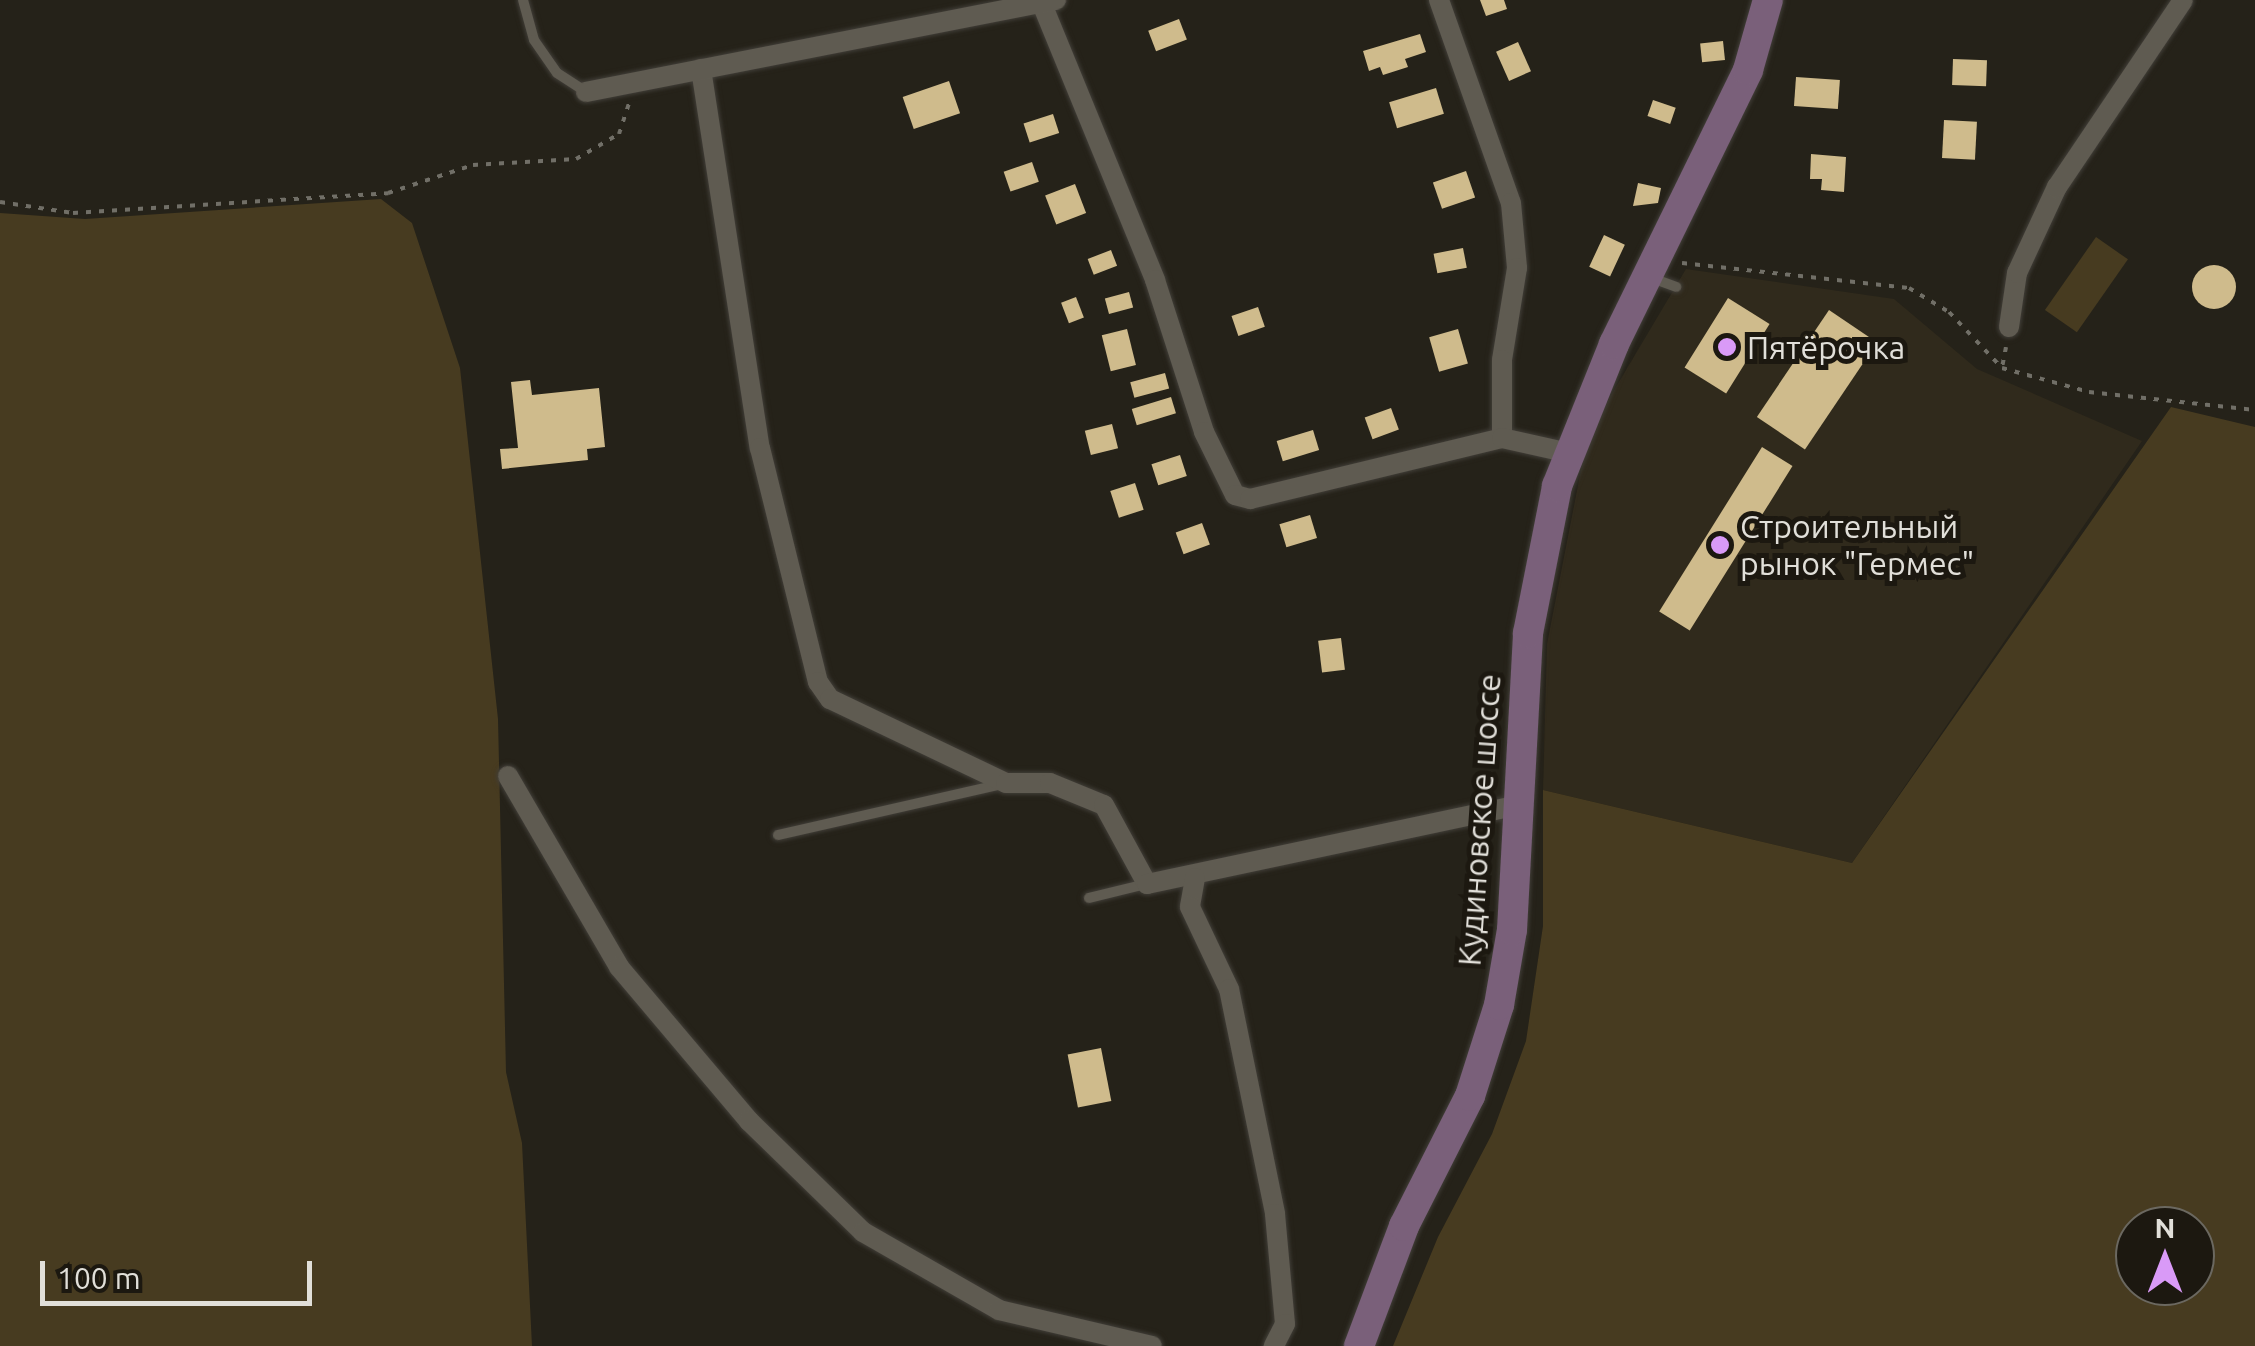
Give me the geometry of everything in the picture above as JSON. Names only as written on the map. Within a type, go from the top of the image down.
[{"type":"main road","name":"Кудиновское шоссе","points":[[1359,1346],[1404,1226],[1486,1054],[1512,930],[1528,633],[1567,488],[1569,453],[1614,344],[1661,275],[1748,70],[1768,0]]},
{"type":"street","points":[[1439,0],[1511,204],[1518,268],[1502,360],[1502,438]]},
{"type":"street","points":[[2009,328],[2017,273],[2057,187],[2183,0]]},
{"type":"street","points":[[586,92],[966,9],[1049,2],[1155,280],[1204,432],[1234,495],[1250,499],[1502,438],[1569,453]]},
{"type":"street","points":[[701,69],[760,448],[818,682],[830,699],[1006,783],[1050,783],[1104,805],[1147,884],[1196,878],[1518,805]]},
{"type":"street","points":[[508,776],[619,968],[749,1121],[863,1232],[999,1310],[1152,1346]]},
{"type":"street","points":[[1196,878],[1190,907],[1229,989],[1275,1214],[1286,1324],[1274,1346]]},
{"type":"lane","points":[[523,0],[534,40],[556,73],[586,92]]},
{"type":"lane","points":[[778,835],[1006,783]]},
{"type":"lane","points":[[1089,898],[1147,884]]},
{"type":"path","points":[[0,202],[74,213],[388,193],[473,165],[576,159],[619,134],[626,106],[658,79]]},
{"type":"path","points":[[1661,275],[1909,288],[1950,312],[2002,368],[2089,392],[2255,410]]},
{"type":"path","points":[[2002,368],[2009,328]]},
{"type":"shaded area","points":[[381,199],[412,223],[460,368],[498,719],[506,1072],[522,1143],[532,1346],[0,1346],[0,213],[85,219]]},
{"type":"shaded area","points":[[2096,237],[2128,259],[2077,332],[2045,310]]},
{"type":"shaded area","points":[[1686,269],[1894,299],[1977,369],[2142,441],[1852,863],[1543,790],[1547,644],[1588,434]]},
{"type":"shaded area","points":[[2171,407],[2255,427],[2255,1346],[1393,1346],[1438,1237],[1492,1134],[1526,1041],[1543,926],[1543,790],[1852,863]]},
{"type":"building","points":[[1480,0],[1504,0],[1507,9],[1486,16]]},
{"type":"building","points":[[1179,19],[1187,40],[1156,51],[1148,31]]},
{"type":"building","points":[[1420,34],[1426,52],[1405,59],[1408,67],[1383,75],[1380,67],[1369,71],[1363,51]]},
{"type":"building","points":[[1723,41],[1725,60],[1702,62],[1700,43]]},
{"type":"building","points":[[1518,42],[1531,71],[1509,81],[1496,52]]},
{"type":"building","points":[[1953,59],[1987,60],[1986,86],[1952,85]]},
{"type":"building","points":[[1796,77],[1840,80],[1838,109],[1794,106]]},
{"type":"building","points":[[949,81],[960,113],[914,129],[903,97]]},
{"type":"building","points":[[1436,88],[1444,114],[1397,128],[1389,102]]},
{"type":"building","points":[[1653,100],[1676,108],[1670,124],[1647,116]]},
{"type":"building","points":[[1053,114],[1059,133],[1030,143],[1024,124]]},
{"type":"building","points":[[1944,120],[1977,122],[1975,160],[1942,158]]},
{"type":"building","points":[[1811,154],[1846,157],[1844,192],[1821,190],[1822,179],[1810,179]]},
{"type":"building","points":[[1032,162],[1039,182],[1010,192],[1004,172]]},
{"type":"building","points":[[1466,171],[1475,197],[1442,209],[1433,182]]},
{"type":"building","points":[[1638,183],[1661,188],[1658,203],[1633,206]]},
{"type":"building","points":[[1075,184],[1086,213],[1056,224],[1045,195]]},
{"type":"building","points":[[1604,235],[1625,245],[1610,276],[1589,267]]},
{"type":"building","points":[[1463,248],[1467,268],[1437,273],[1434,254]]},
{"type":"building","points":[[1111,250],[1117,266],[1094,275],[1088,259]]},
{"type":"building","points":[[2214,265],[2230,271],[2236,287],[2230,303],[2214,309],[2198,303],[2192,287],[2198,271]]},
{"type":"building","points":[[1129,292],[1133,307],[1109,314],[1105,298]]},
{"type":"building","points":[[1076,297],[1084,318],[1069,323],[1061,303]]},
{"type":"building","points":[[1728,298],[1770,324],[1726,394],[1685,368]]},
{"type":"building","points":[[1258,307],[1265,327],[1238,336],[1232,316]]},
{"type":"building","points":[[1829,310],[1877,342],[1805,449],[1757,417]]},
{"type":"building","points":[[1127,329],[1136,365],[1111,371],[1102,335]]},
{"type":"building","points":[[1458,329],[1468,364],[1439,372],[1429,337]]},
{"type":"building","points":[[1165,373],[1169,388],[1134,398],[1130,382]]},
{"type":"building","points":[[530,380],[532,395],[599,388],[605,447],[587,449],[588,460],[502,469],[500,449],[518,448],[511,382]]},
{"type":"building","points":[[1171,397],[1176,413],[1137,425],[1132,409]]},
{"type":"building","points":[[1391,408],[1399,430],[1373,439],[1365,418]]},
{"type":"building","points":[[1112,424],[1118,448],[1091,455],[1085,431]]},
{"type":"building","points":[[1313,430],[1319,450],[1283,461],[1277,441]]},
{"type":"building","points":[[1762,447],[1793,466],[1690,631],[1659,612]]},
{"type":"building","points":[[1180,455],[1187,476],[1158,485],[1151,464]]},
{"type":"building","points":[[1135,483],[1144,510],[1119,518],[1110,491]]},
{"type":"building","points":[[1310,515],[1317,538],[1286,547],[1279,524]]},
{"type":"building","points":[[1202,523],[1210,545],[1184,554],[1176,533]]},
{"type":"building","points":[[1341,638],[1345,670],[1322,673],[1318,641]]},
{"type":"building","points":[[1101,1048],[1111,1101],[1078,1107],[1068,1054]]},
{"type":"place","name":"Пятёрочка","points":[[1727,347]]},
{"type":"place","name":"Строительный рынок \"Гермес\"","points":[[1720,545]]}]
